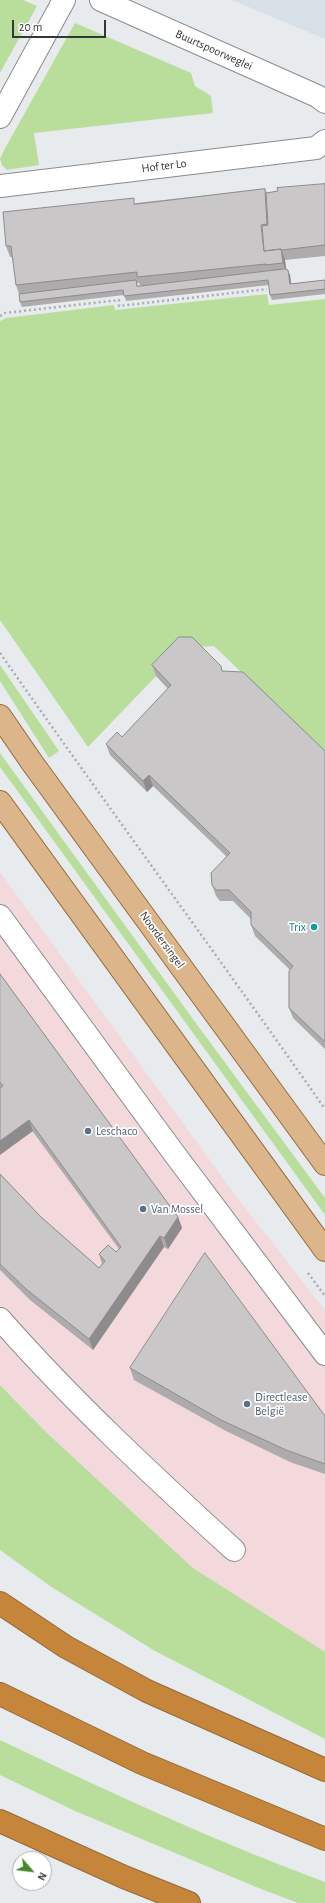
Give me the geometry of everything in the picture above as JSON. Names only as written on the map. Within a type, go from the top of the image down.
[{"type":"highway","points":[[0,1603],[66,1647],[147,1690],[325,1770]]},
{"type":"highway","points":[[0,1694],[142,1762],[325,1839]]},
{"type":"highway","points":[[0,1821],[124,1877],[189,1903]]},
{"type":"main road","name":"Noordersingel","points":[[0,716],[33,764],[325,1164]]},
{"type":"main road","points":[[0,802],[325,1250]]},
{"type":"street","points":[[0,117],[64,0]]},
{"type":"street","name":"Buurtspoorweglei","points":[[101,0],[317,96],[325,102]]},
{"type":"street","name":"Hof ter Lo","points":[[0,186],[316,148],[325,141]]},
{"type":"street","points":[[0,916],[173,1152],[325,1354]]},
{"type":"street","points":[[0,1320],[143,1466],[234,1550]]},
{"type":"path","points":[[0,316],[5,313],[119,300],[119,306],[267,289]]},
{"type":"path","points":[[0,653],[74,759],[238,984],[325,1109]]},
{"type":"shaded area","points":[[232,0],[325,0],[325,39]]},
{"type":"shaded area","points":[[0,872],[239,1200],[325,1310],[325,1653],[193,1568],[47,1433],[0,1385]]},
{"type":"green space","points":[[0,0],[23,0],[37,6],[0,73]]},
{"type":"green space","points":[[75,23],[191,73],[195,86],[211,96],[213,113],[34,133],[39,165],[7,170],[2,165],[0,159],[3,152]]},
{"type":"green space","points":[[267,294],[269,305],[325,299],[325,753],[214,646],[183,648],[88,747],[0,620],[0,321],[6,318],[114,305],[115,310]]},
{"type":"green space","points":[[0,665],[59,751],[49,758],[0,681]]},
{"type":"green space","points":[[0,753],[325,1198],[325,1215],[0,767]]},
{"type":"green space","points":[[0,1385],[47,1433],[193,1568],[325,1652],[325,1739],[155,1651],[53,1588],[0,1550]]},
{"type":"green space","points":[[0,1740],[121,1797],[242,1850],[325,1882],[325,1903],[298,1903],[256,1887],[75,1811],[0,1775]]},
{"type":"building","points":[[325,184],[325,245],[264,251],[262,226],[268,225],[266,193],[278,191],[277,188]]},
{"type":"building","points":[[265,189],[267,224],[261,225],[264,251],[281,249],[283,263],[137,277],[137,272],[16,285],[11,246],[6,246],[3,212],[134,198],[134,204]]},
{"type":"building","points":[[285,269],[288,270],[290,284],[325,280],[325,289],[270,295],[268,280],[124,296],[123,290],[20,302],[19,294],[136,280],[137,286]]},
{"type":"building","points":[[179,637],[192,637],[221,666],[222,671],[243,672],[325,751],[325,1042],[289,1008],[289,971],[293,966],[251,925],[251,912],[229,890],[216,890],[212,885],[211,873],[230,853],[149,775],[143,781],[106,744],[117,732],[122,737],[171,685],[152,665]]},
{"type":"building","points":[[0,974],[178,1217],[164,1238],[160,1236],[89,1339],[26,1289],[0,1264],[0,1174],[41,1217],[99,1268],[105,1261],[99,1254],[108,1245],[116,1252],[121,1247],[29,1120],[0,1141],[0,1088],[3,1086],[0,1082]]},
{"type":"building","points":[[205,1253],[325,1416],[325,1464],[286,1450],[221,1420],[130,1368]]},
{"type":"place","name":"Trix","points":[[314,927]]},
{"type":"place","name":"Leschaco","points":[[88,1131]]},
{"type":"place","name":"Van Mossel","points":[[143,1209]]},
{"type":"place","name":"Directlease België","points":[[247,1404]]}]
